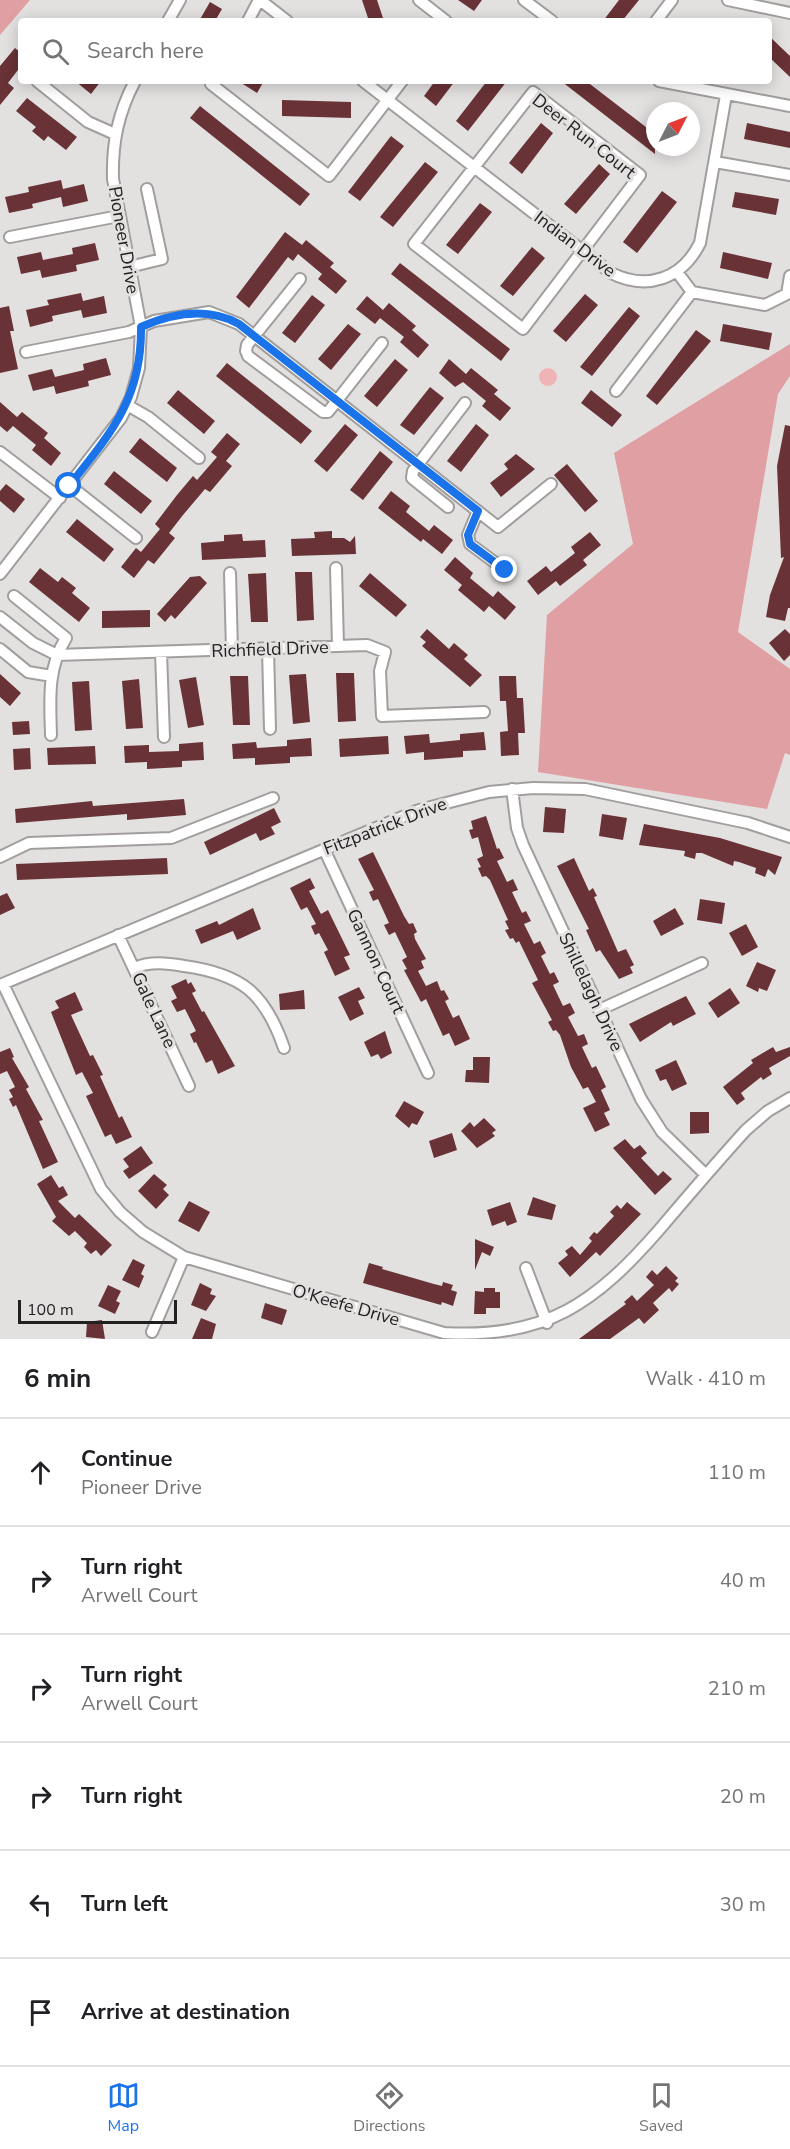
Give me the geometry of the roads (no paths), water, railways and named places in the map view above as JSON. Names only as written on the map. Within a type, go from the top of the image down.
[{"type":"street","points":[[170,18],[180,0]]},
{"type":"street","points":[[250,18],[259,0],[282,18]]},
{"type":"street","points":[[419,0],[442,18]]},
{"type":"street","points":[[524,0],[548,18]]},
{"type":"street","points":[[658,18],[672,0]]},
{"type":"street","points":[[728,0],[790,13]]},
{"type":"street","points":[[41,84],[88,122],[114,134]]},
{"type":"street","name":"Pioneer Drive","points":[[0,574],[114,428],[127,405],[139,368],[141,327],[113,179],[114,134],[125,100],[133,84]]},
{"type":"street","points":[[212,84],[329,176],[400,84]]},
{"type":"street","name":"Indian Drive","points":[[367,84],[582,251],[623,279],[652,282],[677,272]]},
{"type":"street","points":[[673,84],[790,106]]},
{"type":"street","name":"Deer Run Court","points":[[474,167],[532,92],[640,175],[582,251]]},
{"type":"street","points":[[726,95],[700,243],[687,264],[677,272],[692,292],[765,305],[787,294],[790,276]]},
{"type":"street","points":[[715,162],[790,175]]},
{"type":"street","points":[[474,167],[414,244],[523,329],[582,251]]},
{"type":"street","points":[[129,267],[162,259],[147,189]]},
{"type":"street","points":[[10,237],[120,216]]},
{"type":"street","points":[[300,279],[247,345],[248,356],[323,412],[328,412],[382,343]]},
{"type":"street","points":[[616,391],[692,292]]},
{"type":"street","points":[[26,352],[129,332],[154,321],[209,312],[232,320],[255,336],[498,527],[552,484]]},
{"type":"street","points":[[448,507],[412,478],[465,403]]},
{"type":"street","points":[[127,405],[148,417],[200,458]]},
{"type":"street","points":[[0,452],[60,498]]},
{"type":"street","points":[[69,486],[136,538]]},
{"type":"street","points":[[478,511],[468,535],[470,544],[505,570]]},
{"type":"street","points":[[336,568],[338,646]]},
{"type":"street","points":[[230,573],[232,651]]},
{"type":"street","points":[[14,596],[66,638],[57,655],[50,687],[51,735]]},
{"type":"street","name":"Richfield Drive","points":[[0,617],[33,643],[57,655],[367,645],[385,652],[380,671],[382,716],[484,712]]},
{"type":"street","points":[[0,649],[28,672],[52,676]]},
{"type":"street","points":[[268,649],[270,729]]},
{"type":"street","points":[[160,652],[164,737]]},
{"type":"street","name":"Fitzpatrick Drive","points":[[2,985],[419,810],[466,796],[512,789],[585,789],[618,794],[748,824],[790,837]]},
{"type":"street","name":"Shillelagh Drive","points":[[512,789],[517,828],[523,845],[650,1116],[675,1147],[706,1175]]},
{"type":"street","points":[[0,857],[29,843],[171,838],[273,798]]},
{"type":"street","name":"Gannon Court","points":[[324,849],[428,1072]]},
{"type":"street","name":"Gale Lane","points":[[118,935],[189,1086]]},
{"type":"street","points":[[134,968],[151,963],[183,965],[237,979],[257,995],[273,1021],[284,1048]]},
{"type":"street","points":[[599,1010],[702,963]]},
{"type":"street","name":"O'Keefe Drive","points":[[2,985],[101,1189],[120,1212],[143,1232],[184,1257],[444,1333],[504,1334],[547,1323],[584,1305],[612,1282],[756,1120],[790,1098]]},
{"type":"street","points":[[152,1332],[184,1257]]},
{"type":"street","points":[[526,1268],[547,1323]]}]
